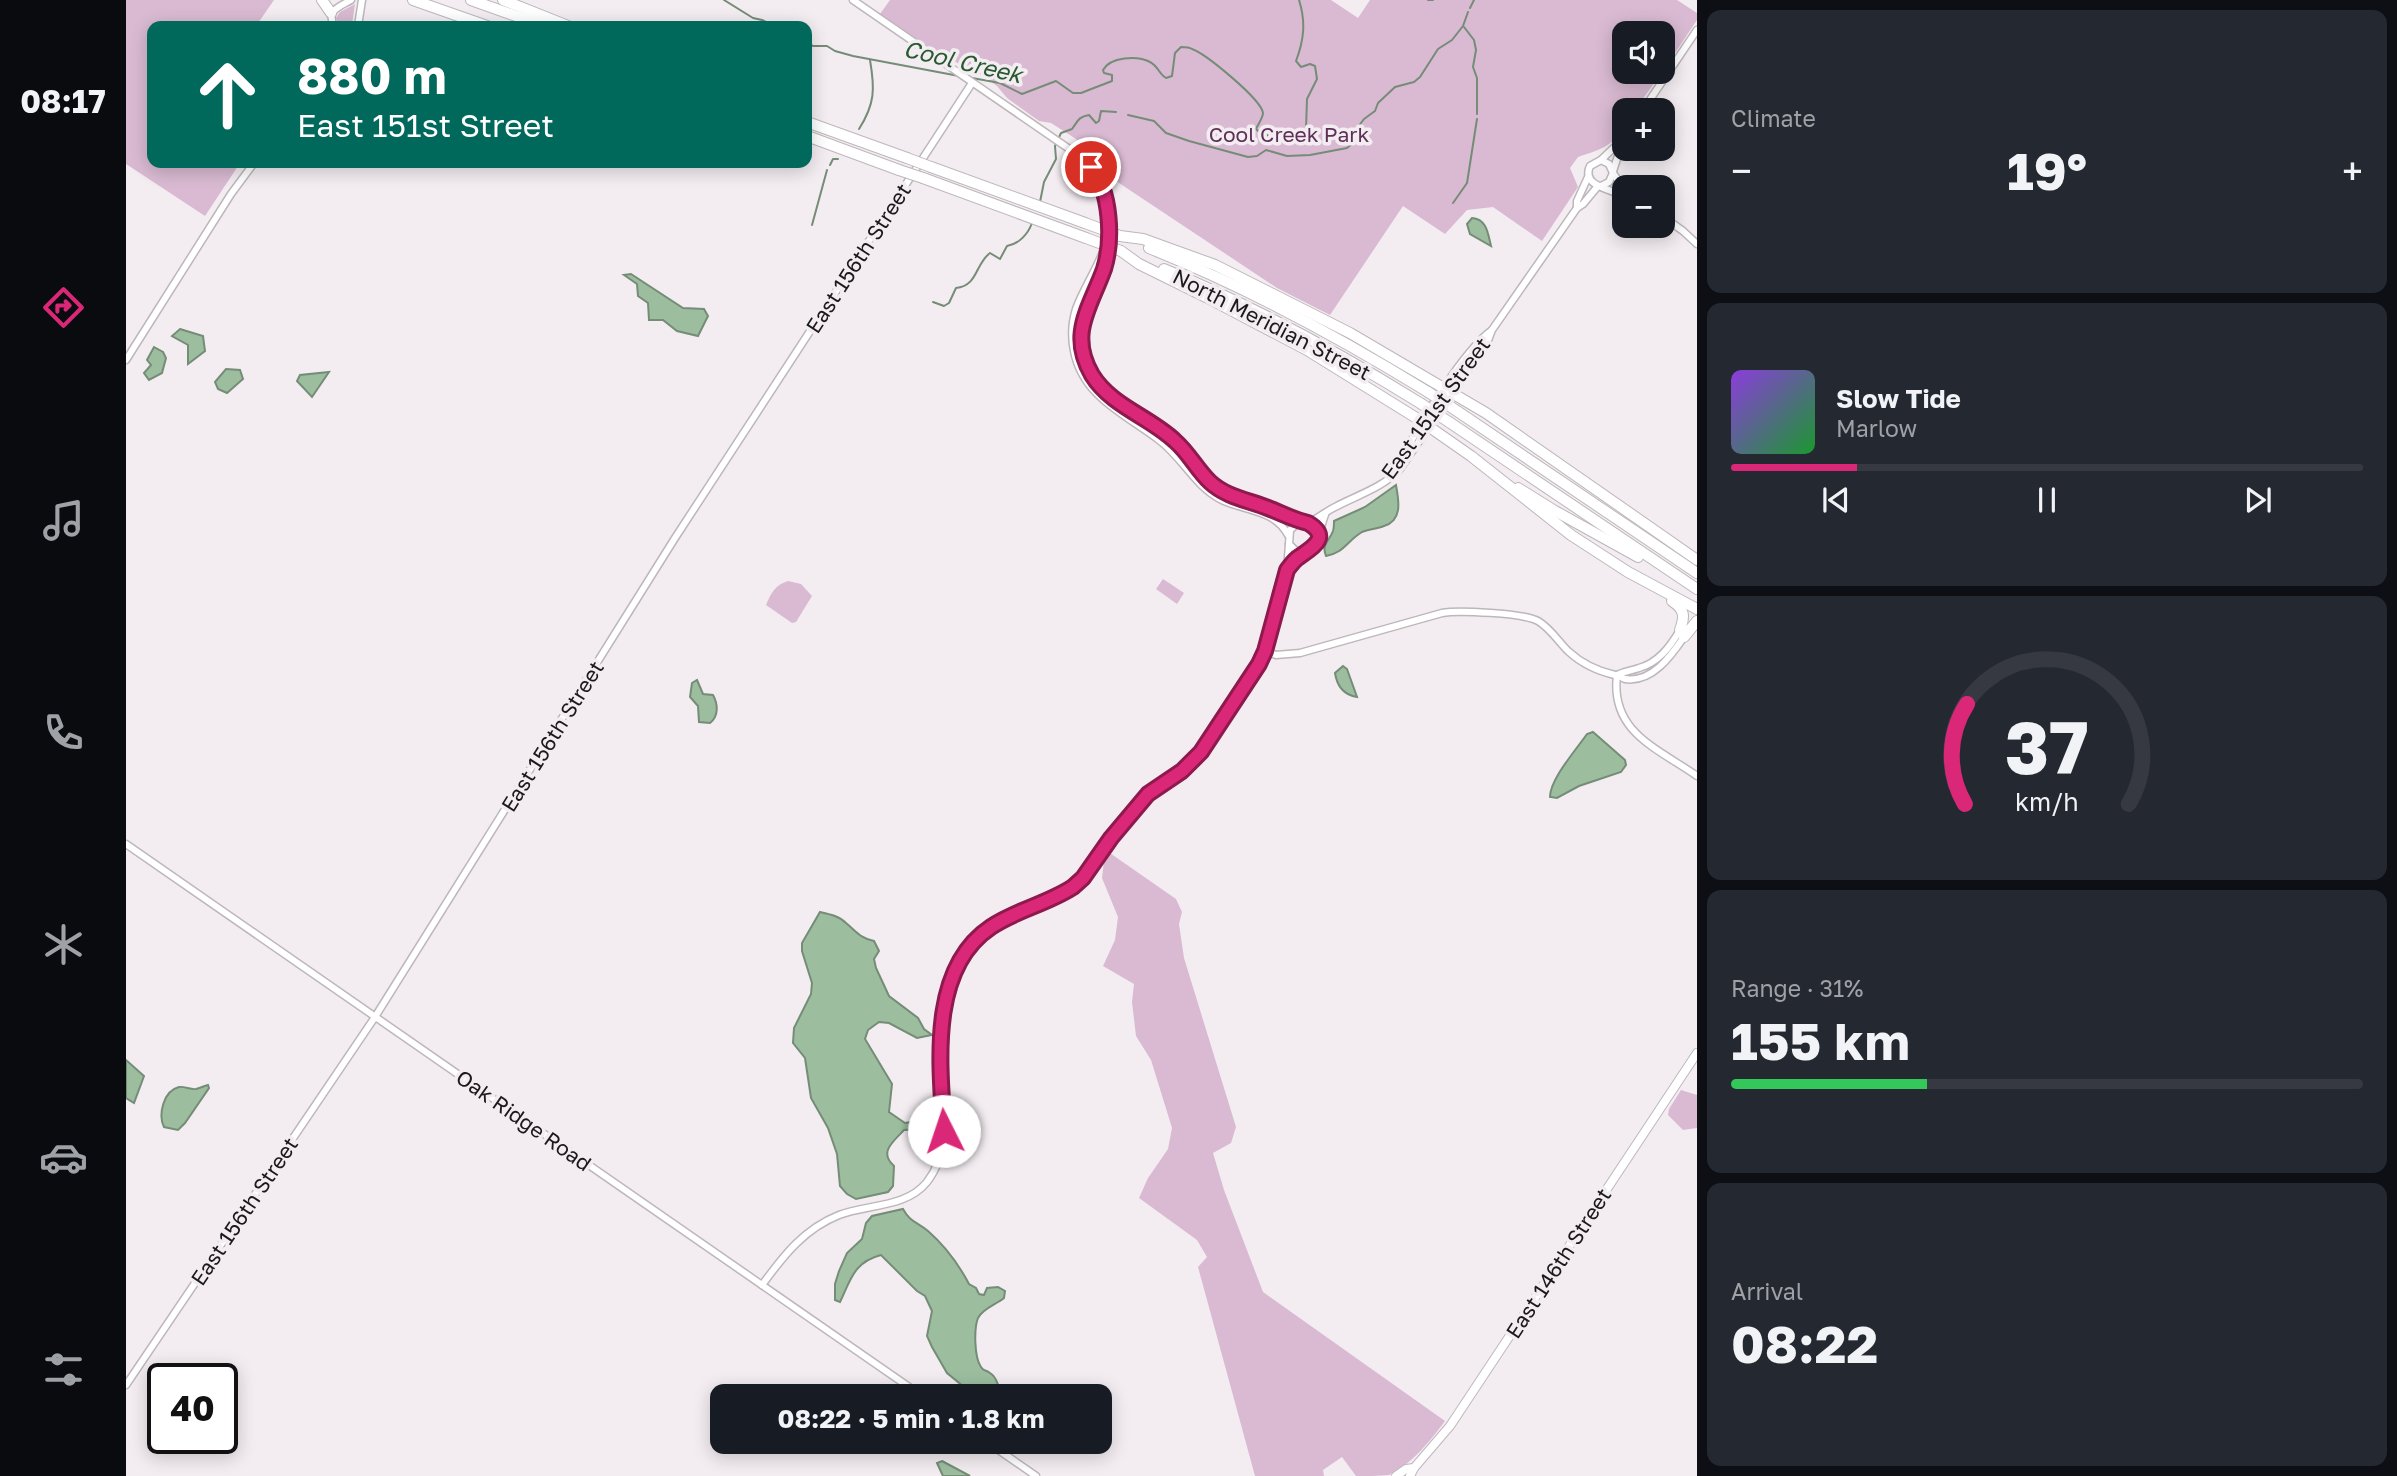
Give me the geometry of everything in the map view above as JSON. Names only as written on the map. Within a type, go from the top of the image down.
[{"type":"highway","points":[[322,0],[331,15]]},
{"type":"highway","points":[[414,0],[473,21]]},
{"type":"highway","points":[[471,0],[530,21]]},
{"type":"highway","points":[[503,0],[556,21]]},
{"type":"highway","name":"North Meridian Street","points":[[812,124],[1120,236],[1293,314],[1428,392],[1697,573]]},
{"type":"highway","name":"North Meridian Street","points":[[812,138],[1121,251],[1285,326],[1420,403],[1697,590]]},
{"type":"highway","points":[[1120,236],[1143,239],[1239,276],[1350,333],[1450,391],[1697,560]]},
{"type":"highway","points":[[1121,251],[1139,264],[1312,353],[1426,424],[1542,504],[1697,590]]},
{"type":"highway","points":[[1471,456],[1556,525],[1643,580],[1697,609]]},
{"type":"highway","points":[[1608,498],[1697,553]]},
{"type":"highway","points":[[1643,580],[1681,608],[1684,617],[1682,634]]},
{"type":"highway","points":[[1682,634],[1697,621]]},
{"type":"main road","name":"East 146th Street","points":[[1412,1472],[1450,1426],[1697,1053]]},
{"type":"main road","points":[[1396,1476],[1406,1469],[1412,1472]]},
{"type":"street","points":[[329,21],[337,7],[351,0]]},
{"type":"street","points":[[359,21],[362,0]]},
{"type":"street","points":[[853,0],[1082,158],[1099,178],[1108,201],[1105,264],[1088,303],[1081,332],[1084,359],[1091,374],[1110,395],[1175,441],[1216,488],[1305,522],[1318,533]]},
{"type":"street","points":[[331,15],[333,21]]},
{"type":"street","points":[[1651,98],[1697,30]]},
{"type":"street","name":"East 156th Street","points":[[126,1385],[375,1017],[675,538],[970,81]]},
{"type":"street","points":[[1612,149],[1590,166],[1588,177],[1592,183],[1612,191]]},
{"type":"street","points":[[1601,160],[1609,164],[1615,175]]},
{"type":"street","points":[[1599,186],[1609,182],[1617,161]]},
{"type":"street","points":[[126,360],[231,194],[252,168]]},
{"type":"street","name":"East 151st Street","points":[[1577,208],[1577,201],[1588,177]]},
{"type":"street","name":"East 151st Street","points":[[1305,522],[1325,515],[1337,506],[1378,487],[1399,464],[1450,391],[1488,344],[1492,330],[1577,208],[1599,186]]},
{"type":"street","points":[[762,1285],[791,1247],[814,1228],[842,1214],[901,1200],[914,1194],[928,1180],[940,1155],[944,1131],[939,1060],[943,1019],[950,986],[964,956],[992,926],[1061,895],[1083,878],[1111,838],[1148,794],[1182,771],[1201,752],[1265,651],[1287,570],[1288,534],[1282,524],[1274,518],[1231,505],[1212,494],[1194,478],[1167,445],[1100,398],[1081,373],[1072,342],[1075,312],[1102,254],[1108,223]]},
{"type":"street","points":[[1675,224],[1697,244]]},
{"type":"street","points":[[1287,570],[1294,560],[1311,551],[1317,544],[1325,515]]},
{"type":"street","points":[[1288,534],[1293,526],[1305,522]]},
{"type":"street","points":[[1289,544],[1296,551],[1306,553]]},
{"type":"street","points":[[1265,651],[1276,655],[1300,653],[1442,613],[1458,611],[1535,619],[1585,664],[1617,675],[1653,662],[1682,634]]},
{"type":"street","points":[[1617,675],[1617,701],[1626,723],[1644,740],[1697,776]]},
{"type":"street","name":"Oak Ridge Road","points":[[126,844],[905,1384]]},
{"type":"street","points":[[1004,1454],[1036,1476]]},
{"type":"green space","points":[[126,0],[274,0],[259,21],[147,21],[147,168],[237,168],[205,216],[126,164]]},
{"type":"green space","name":"Cool Creek Park","points":[[890,0],[1331,0],[1358,18],[1370,0],[1677,0],[1697,13],[1697,20],[1675,53],[1675,21],[1612,21],[1612,84],[1653,84],[1644,98],[1612,98],[1612,141],[1578,157],[1570,168],[1578,187],[1542,241],[1493,207],[1467,210],[1445,234],[1403,206],[1330,315],[1277,288],[1098,169],[1090,159],[1093,155],[1087,146],[1051,123],[1039,121],[971,68],[933,50],[880,14]]},
{"type":"green space","points":[[355,4],[353,21],[337,21],[340,12]]},
{"type":"green space","points":[[1163,579],[1184,593],[1177,604],[1156,589]]},
{"type":"green space","points":[[788,581],[801,584],[812,596],[796,622],[792,623],[766,605],[774,590]]},
{"type":"green space","points":[[1107,851],[1176,899],[1182,912],[1179,924],[1184,958],[1236,1127],[1231,1143],[1213,1153],[1224,1190],[1263,1292],[1445,1421],[1413,1459],[1389,1475],[1356,1476],[1342,1457],[1323,1470],[1324,1476],[1255,1476],[1198,1267],[1207,1257],[1197,1240],[1139,1198],[1148,1178],[1168,1149],[1172,1128],[1151,1060],[1136,1036],[1132,1002],[1134,984],[1103,966],[1115,940],[1118,917],[1102,878],[1104,861],[1101,858]]},
{"type":"green space","points":[[1681,1090],[1697,1095],[1697,1128],[1683,1130],[1668,1115]]},
{"type":"shaded area","points":[[1472,218],[1484,224],[1491,246],[1470,234],[1467,224]]},
{"type":"shaded area","points":[[631,274],[683,308],[704,309],[708,316],[698,336],[677,331],[663,320],[649,320],[648,303],[638,296],[637,284],[624,275]]},
{"type":"shaded area","points":[[180,329],[203,336],[205,351],[188,364],[188,345],[172,336]]},
{"type":"shaded area","points":[[154,347],[163,352],[166,358],[162,373],[149,380],[144,373],[151,365],[147,360]]},
{"type":"shaded area","points":[[226,369],[240,370],[243,379],[227,393],[218,389],[215,382]]},
{"type":"shaded area","points":[[329,372],[312,397],[297,381],[300,375]]},
{"type":"shaded area","points":[[1396,485],[1398,508],[1395,519],[1384,526],[1362,532],[1341,549],[1326,556],[1325,546],[1333,531],[1334,521],[1365,507]]},
{"type":"shaded area","points":[[1343,666],[1347,669],[1357,697],[1345,692],[1337,682],[1335,673]]},
{"type":"shaded area","points":[[697,680],[703,694],[713,695],[716,702],[717,710],[710,723],[699,722],[698,706],[690,697],[692,683]]},
{"type":"shaded area","points":[[1593,732],[1625,760],[1626,765],[1621,772],[1579,786],[1557,798],[1550,797],[1554,782],[1564,765],[1587,734]]},
{"type":"shaded area","points":[[820,912],[840,919],[862,936],[874,941],[879,951],[874,959],[876,968],[889,996],[918,1018],[924,1029],[932,1035],[917,1038],[889,1023],[879,1022],[868,1030],[865,1039],[892,1084],[889,1112],[905,1123],[911,1122],[923,1129],[904,1130],[889,1147],[887,1156],[894,1166],[893,1186],[888,1192],[856,1199],[840,1186],[837,1154],[828,1128],[811,1098],[805,1058],[793,1043],[794,1028],[811,994],[812,983],[802,943]]},
{"type":"shaded area","points":[[126,1060],[144,1076],[134,1103],[126,1098]]},
{"type":"shaded area","points":[[208,1085],[209,1088],[178,1130],[164,1127],[162,1110],[169,1093],[179,1087],[194,1089]]},
{"type":"shaded area","points":[[903,1209],[940,1243],[979,1294],[984,1295],[987,1288],[998,1287],[1005,1291],[1004,1298],[980,1315],[975,1335],[979,1362],[998,1384],[960,1384],[947,1373],[927,1336],[932,1311],[925,1296],[881,1255],[859,1267],[840,1302],[835,1300],[835,1284],[839,1271],[847,1253],[862,1239],[866,1223],[872,1216]]},
{"type":"shaded area","points":[[942,1461],[970,1476],[943,1476],[937,1463]]},
{"type":"waterway","name":"Cool Creek","points":[[724,0],[753,18],[764,21]]},
{"type":"waterway","name":"Cool Creek","points":[[972,78],[1000,83],[1022,94],[1056,81],[1073,93],[1081,93],[1112,81],[1112,75],[1104,73],[1103,70],[1111,62],[1124,58],[1145,60],[1153,64],[1166,78],[1172,76],[1175,53],[1181,47],[1188,47],[1220,68],[1260,106],[1263,113],[1256,129],[1273,136],[1295,134],[1306,129],[1307,99],[1317,79],[1315,66],[1310,64],[1301,67],[1296,61],[1303,31],[1299,0]]},
{"type":"waterway","name":"Cool Creek","points":[[1428,0],[1433,0]]},
{"type":"waterway","points":[[1470,8],[1474,0]]},
{"type":"waterway","points":[[1128,115],[1154,121],[1166,133],[1248,157],[1257,156],[1266,150],[1287,156],[1347,148],[1353,143],[1358,127],[1375,111],[1378,103],[1395,87],[1414,82],[1420,77],[1438,49],[1452,40],[1463,26],[1468,12]]},
{"type":"waterway","points":[[1464,27],[1474,40],[1476,50],[1473,67],[1477,78],[1477,114]]},
{"type":"waterway","name":"Cool Creek","points":[[812,46],[827,46],[853,56],[959,76]]},
{"type":"waterway","points":[[859,129],[871,104],[873,80],[870,60]]},
{"type":"waterway","points":[[1040,202],[1044,182],[1056,159],[1055,146],[1061,133],[1072,129],[1083,117],[1089,115],[1096,123],[1101,111],[1116,112]]},
{"type":"waterway","points":[[1453,203],[1467,183],[1477,119]]},
{"type":"waterway","points":[[830,165],[833,159],[838,159]]},
{"type":"waterway","points":[[812,225],[827,170]]},
{"type":"waterway","points":[[933,302],[944,306],[949,303],[956,288],[972,279],[990,253],[1000,259],[1007,246],[1022,238],[1032,223]]},
{"type":"route","points":[[944,1131],[940,1037],[950,986],[964,956],[992,926],[1073,887],[1083,878],[1111,838],[1148,794],[1182,771],[1197,757],[1259,664],[1287,570],[1294,560],[1314,548],[1318,538],[1316,529],[1308,523],[1216,488],[1175,441],[1110,395],[1091,374],[1084,359],[1081,332],[1083,317],[1105,264],[1108,208],[1104,187],[1091,167]]}]
